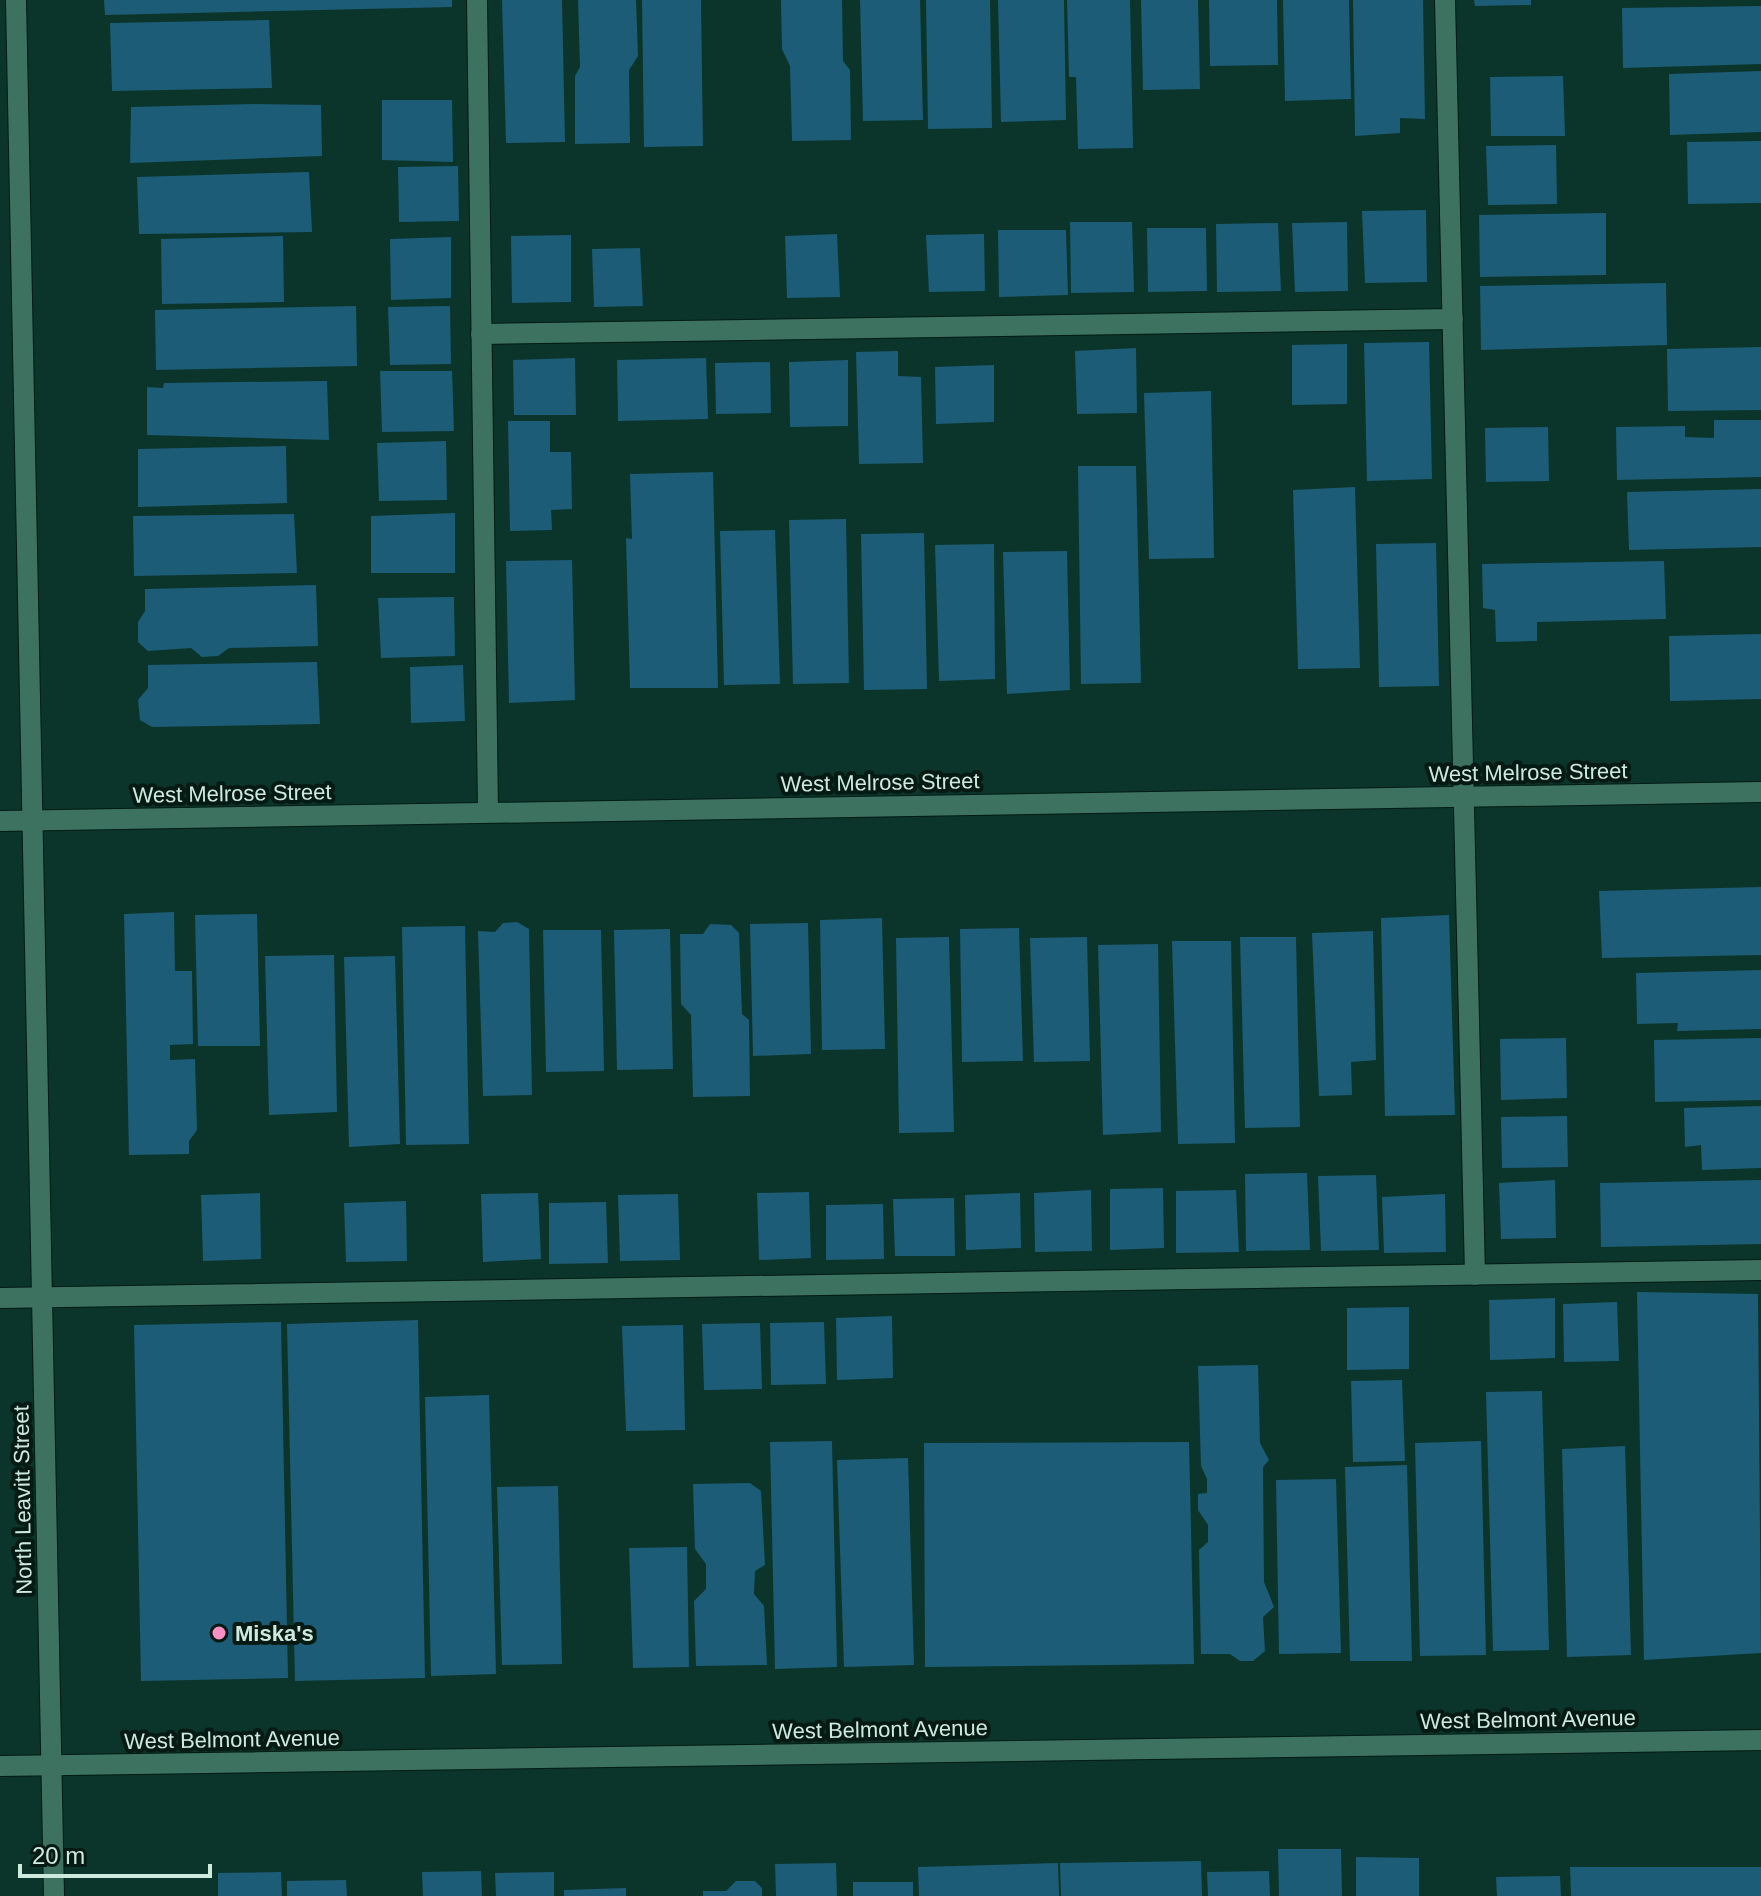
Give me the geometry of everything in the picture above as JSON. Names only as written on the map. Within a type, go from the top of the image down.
[{"type":"street","name":"North Leavitt Street","points":[[16,0],[54,1896]]},
{"type":"street","points":[[477,0],[488,812]]},
{"type":"street","points":[[1445,0],[1475,1275]]},
{"type":"street","points":[[481,334],[1453,319]]},
{"type":"street","name":"West Melrose Street","points":[[0,821],[1761,792]]},
{"type":"street","points":[[0,1298],[1761,1270]]},
{"type":"street","name":"West Belmont Avenue","points":[[0,1766],[1761,1740]]},
{"type":"building","points":[[104,0],[452,0],[452,7],[105,15]]},
{"type":"building","points":[[502,0],[562,0],[565,142],[506,143]]},
{"type":"building","points":[[578,0],[636,0],[638,56],[629,70],[630,143],[575,144],[575,76],[580,67]]},
{"type":"building","points":[[642,0],[701,0],[703,146],[644,147]]},
{"type":"building","points":[[781,0],[842,0],[843,61],[850,70],[851,140],[792,141],[790,66],[782,49]]},
{"type":"building","points":[[860,0],[920,0],[923,120],[863,121]]},
{"type":"building","points":[[926,0],[990,0],[992,128],[928,129]]},
{"type":"building","points":[[998,0],[1064,0],[1066,120],[1001,122]]},
{"type":"building","points":[[1067,0],[1130,0],[1133,148],[1078,149],[1076,77],[1069,77]]},
{"type":"building","points":[[1141,0],[1198,0],[1200,89],[1143,90]]},
{"type":"building","points":[[1209,0],[1277,0],[1278,65],[1210,66]]},
{"type":"building","points":[[1283,0],[1349,0],[1351,99],[1285,101]]},
{"type":"building","points":[[1353,0],[1423,0],[1425,119],[1400,118],[1400,133],[1355,136]]},
{"type":"building","points":[[1474,0],[1531,0],[1531,5],[1475,6]]},
{"type":"building","points":[[1761,6],[1761,64],[1623,68],[1622,8]]},
{"type":"building","points":[[269,20],[272,88],[112,91],[110,23]]},
{"type":"building","points":[[1761,71],[1761,132],[1670,135],[1669,74]]},
{"type":"building","points":[[1563,76],[1565,136],[1491,136],[1490,77]]},
{"type":"building","points":[[382,100],[452,100],[453,162],[382,160]]},
{"type":"building","points":[[321,105],[322,156],[130,163],[131,107]]},
{"type":"building","points":[[1761,141],[1761,203],[1688,204],[1687,142]]},
{"type":"building","points":[[1556,145],[1557,204],[1488,205],[1486,146]]},
{"type":"building","points":[[458,166],[459,221],[399,222],[398,167]]},
{"type":"building","points":[[309,172],[312,232],[139,234],[137,177]]},
{"type":"building","points":[[1426,210],[1427,282],[1365,283],[1362,211]]},
{"type":"building","points":[[1606,213],[1606,275],[1480,277],[1479,215]]},
{"type":"building","points":[[1070,222],[1132,222],[1134,292],[1071,293]]},
{"type":"building","points":[[1347,222],[1348,291],[1295,292],[1292,223]]},
{"type":"building","points":[[1278,223],[1281,291],[1217,292],[1216,224]]},
{"type":"building","points":[[1147,228],[1206,228],[1207,291],[1148,292]]},
{"type":"building","points":[[998,230],[1066,230],[1068,295],[999,297]]},
{"type":"building","points":[[837,234],[840,297],[787,298],[785,236]]},
{"type":"building","points":[[984,234],[985,291],[929,292],[926,235]]},
{"type":"building","points":[[571,235],[571,302],[512,303],[511,236]]},
{"type":"building","points":[[283,236],[284,302],[162,304],[161,239]]},
{"type":"building","points":[[451,237],[451,298],[391,300],[390,239]]},
{"type":"building","points":[[640,248],[643,306],[594,307],[592,249]]},
{"type":"building","points":[[1666,283],[1667,345],[1481,350],[1480,286]]},
{"type":"building","points":[[356,306],[357,366],[156,370],[155,310]]},
{"type":"building","points":[[450,306],[451,364],[390,365],[388,307]]},
{"type":"building","points":[[1429,342],[1432,479],[1367,481],[1364,343]]},
{"type":"building","points":[[1347,344],[1347,404],[1292,405],[1292,345]]},
{"type":"building","points":[[1761,347],[1761,410],[1668,411],[1667,349]]},
{"type":"building","points":[[1136,348],[1137,413],[1077,414],[1075,351]]},
{"type":"building","points":[[898,351],[898,376],[921,377],[923,463],[859,464],[856,352]]},
{"type":"building","points":[[575,358],[576,415],[514,415],[513,360]]},
{"type":"building","points":[[706,358],[708,419],[618,421],[617,360]]},
{"type":"building","points":[[848,360],[848,426],[790,427],[789,362]]},
{"type":"building","points":[[770,362],[771,413],[716,414],[715,363]]},
{"type":"building","points":[[994,365],[994,422],[936,424],[935,367]]},
{"type":"building","points":[[380,371],[452,371],[454,431],[382,432]]},
{"type":"building","points":[[327,381],[329,440],[147,435],[147,387],[163,388],[164,383]]},
{"type":"building","points":[[1211,391],[1214,558],[1149,559],[1144,393]]},
{"type":"building","points":[[1714,420],[1761,420],[1761,477],[1617,480],[1616,427],[1685,426],[1685,437],[1714,438]]},
{"type":"building","points":[[508,421],[550,421],[550,452],[571,452],[572,509],[551,510],[552,530],[510,531]]},
{"type":"building","points":[[1548,427],[1549,481],[1486,482],[1485,428]]},
{"type":"building","points":[[446,441],[447,500],[379,501],[377,443]]},
{"type":"building","points":[[286,446],[287,503],[138,507],[138,449]]},
{"type":"building","points":[[1078,466],[1136,466],[1141,683],[1081,684]]},
{"type":"building","points":[[713,472],[718,688],[630,688],[626,538],[632,539],[630,474]]},
{"type":"building","points":[[1355,487],[1360,668],[1298,669],[1293,490]]},
{"type":"building","points":[[1761,489],[1761,547],[1629,550],[1627,492]]},
{"type":"building","points":[[455,513],[455,573],[371,573],[371,516]]},
{"type":"building","points":[[294,514],[297,573],[134,576],[133,516]]},
{"type":"building","points":[[846,519],[849,683],[793,684],[789,520]]},
{"type":"building","points":[[775,530],[780,684],[724,685],[720,531]]},
{"type":"building","points":[[924,533],[927,689],[864,690],[861,534]]},
{"type":"building","points":[[1436,543],[1439,686],[1379,687],[1376,544]]},
{"type":"building","points":[[994,544],[995,679],[939,681],[935,545]]},
{"type":"building","points":[[1067,551],[1070,690],[1007,694],[1003,552]]},
{"type":"building","points":[[572,560],[575,700],[509,703],[506,561]]},
{"type":"building","points":[[1664,561],[1666,619],[1537,622],[1537,641],[1496,642],[1495,610],[1483,608],[1482,564]]},
{"type":"building","points":[[316,585],[318,646],[229,648],[218,656],[202,657],[191,648],[148,651],[138,642],[138,622],[145,611],[145,589]]},
{"type":"building","points":[[454,597],[455,656],[381,658],[378,598]]},
{"type":"building","points":[[1761,634],[1761,699],[1670,701],[1669,636]]},
{"type":"building","points":[[317,662],[320,724],[152,727],[140,720],[138,700],[148,688],[148,665]]},
{"type":"building","points":[[463,665],[465,721],[411,723],[410,667]]},
{"type":"building","points":[[1761,887],[1761,955],[1602,958],[1599,891]]},
{"type":"building","points":[[174,912],[175,971],[192,971],[193,1044],[170,1045],[170,1060],[195,1059],[197,1130],[189,1141],[189,1154],[129,1155],[124,914]]},
{"type":"building","points":[[257,914],[260,1046],[198,1046],[195,915]]},
{"type":"building","points":[[1449,915],[1455,1115],[1385,1116],[1381,918]]},
{"type":"building","points":[[882,918],[885,1049],[822,1050],[820,920]]},
{"type":"building","points":[[517,922],[529,929],[532,1095],[483,1096],[478,931],[495,932],[503,923]]},
{"type":"building","points":[[808,923],[811,1054],[753,1056],[750,924]]},
{"type":"building","points":[[710,924],[731,925],[739,933],[742,1014],[749,1020],[750,1096],[693,1097],[691,1015],[681,1004],[680,934],[703,934]]},
{"type":"building","points":[[465,926],[469,1144],[406,1145],[402,927]]},
{"type":"building","points":[[1019,928],[1023,1061],[962,1062],[960,929]]},
{"type":"building","points":[[670,929],[673,1069],[617,1070],[614,930]]},
{"type":"building","points":[[543,930],[601,930],[604,1071],[546,1072]]},
{"type":"building","points":[[1373,931],[1376,1060],[1351,1062],[1352,1095],[1319,1096],[1312,933]]},
{"type":"building","points":[[949,937],[954,1132],[899,1133],[896,938]]},
{"type":"building","points":[[1087,937],[1090,1061],[1034,1062],[1030,938]]},
{"type":"building","points":[[1240,937],[1296,937],[1300,1127],[1245,1128]]},
{"type":"building","points":[[1172,941],[1231,941],[1235,1143],[1178,1144]]},
{"type":"building","points":[[1158,944],[1161,1132],[1103,1135],[1098,945]]},
{"type":"building","points":[[334,955],[337,1112],[269,1115],[265,956]]},
{"type":"building","points":[[395,956],[400,1144],[349,1147],[344,957]]},
{"type":"building","points":[[1761,970],[1761,1029],[1677,1031],[1678,1023],[1637,1024],[1636,973]]},
{"type":"building","points":[[1566,1038],[1567,1098],[1501,1100],[1500,1039]]},
{"type":"building","points":[[1761,1038],[1761,1100],[1655,1102],[1654,1040]]},
{"type":"building","points":[[1761,1106],[1761,1168],[1702,1170],[1701,1145],[1685,1147],[1684,1108]]},
{"type":"building","points":[[1567,1116],[1568,1167],[1502,1168],[1501,1117]]},
{"type":"building","points":[[1307,1173],[1310,1250],[1246,1251],[1245,1174]]},
{"type":"building","points":[[1376,1175],[1379,1250],[1321,1251],[1318,1176]]},
{"type":"building","points":[[1555,1180],[1556,1238],[1501,1239],[1499,1183]]},
{"type":"building","points":[[1761,1180],[1761,1244],[1601,1247],[1600,1183]]},
{"type":"building","points":[[1163,1188],[1164,1248],[1110,1250],[1110,1189]]},
{"type":"building","points":[[1091,1190],[1092,1251],[1035,1252],[1034,1193]]},
{"type":"building","points":[[1236,1190],[1239,1252],[1176,1253],[1176,1191]]},
{"type":"building","points":[[809,1192],[811,1258],[759,1260],[757,1193]]},
{"type":"building","points":[[260,1193],[261,1259],[203,1261],[201,1195]]},
{"type":"building","points":[[538,1193],[541,1259],[483,1262],[481,1194]]},
{"type":"building","points":[[1020,1193],[1021,1248],[966,1250],[965,1195]]},
{"type":"building","points":[[678,1194],[680,1260],[620,1261],[618,1195]]},
{"type":"building","points":[[1445,1194],[1446,1252],[1384,1253],[1382,1197]]},
{"type":"building","points":[[954,1198],[955,1256],[895,1256],[893,1199]]},
{"type":"building","points":[[406,1201],[407,1261],[346,1262],[344,1203]]},
{"type":"building","points":[[606,1202],[608,1263],[549,1264],[549,1203]]},
{"type":"building","points":[[883,1204],[884,1259],[826,1260],[826,1205]]},
{"type":"building","points":[[1637,1292],[1758,1294],[1761,1653],[1644,1660]]},
{"type":"building","points":[[1555,1298],[1555,1358],[1490,1360],[1489,1300]]},
{"type":"building","points":[[1617,1302],[1619,1361],[1564,1362],[1563,1304]]},
{"type":"building","points":[[1409,1307],[1409,1369],[1347,1370],[1347,1308]]},
{"type":"building","points":[[892,1316],[893,1378],[837,1380],[836,1318]]},
{"type":"building","points":[[418,1320],[425,1678],[295,1681],[287,1324]]},
{"type":"building","points":[[281,1322],[288,1678],[141,1681],[134,1325]]},
{"type":"building","points":[[824,1322],[826,1384],[771,1385],[770,1323]]},
{"type":"building","points":[[760,1323],[762,1389],[704,1390],[702,1324]]},
{"type":"building","points":[[683,1325],[685,1430],[626,1431],[622,1326]]},
{"type":"building","points":[[1258,1365],[1260,1443],[1269,1460],[1263,1467],[1264,1582],[1274,1607],[1263,1617],[1265,1651],[1253,1661],[1240,1661],[1230,1654],[1201,1654],[1199,1550],[1208,1542],[1208,1525],[1198,1510],[1198,1494],[1207,1493],[1207,1479],[1201,1466],[1198,1366]]},
{"type":"building","points":[[1402,1380],[1405,1461],[1353,1462],[1351,1381]]},
{"type":"building","points":[[1542,1391],[1549,1650],[1493,1651],[1486,1392]]},
{"type":"building","points":[[489,1395],[496,1674],[431,1676],[425,1397]]},
{"type":"building","points":[[832,1441],[837,1667],[775,1669],[770,1442]]},
{"type":"building","points":[[1481,1441],[1486,1655],[1420,1656],[1415,1443]]},
{"type":"building","points":[[1189,1442],[1194,1664],[925,1667],[924,1443]]},
{"type":"building","points":[[1625,1446],[1631,1655],[1567,1657],[1562,1449]]},
{"type":"building","points":[[908,1458],[914,1665],[844,1667],[837,1460]]},
{"type":"building","points":[[1407,1465],[1412,1661],[1350,1661],[1345,1467]]},
{"type":"building","points":[[1336,1479],[1341,1653],[1279,1654],[1276,1480]]},
{"type":"building","points":[[750,1483],[761,1491],[765,1565],[755,1571],[754,1594],[764,1606],[767,1665],[696,1666],[694,1601],[706,1589],[706,1564],[695,1549],[693,1484]]},
{"type":"building","points":[[558,1486],[562,1664],[502,1665],[497,1487]]},
{"type":"building","points":[[687,1547],[689,1667],[633,1668],[629,1548]]},
{"type":"building","points":[[1278,1849],[1341,1849],[1342,1896],[1279,1896]]},
{"type":"building","points":[[1356,1857],[1419,1858],[1419,1896],[1356,1896]]},
{"type":"building","points":[[1201,1861],[1202,1896],[1061,1896],[1060,1863]]},
{"type":"building","points":[[836,1863],[837,1896],[776,1896],[775,1864]]},
{"type":"building","points":[[1058,1863],[1059,1896],[919,1896],[918,1867]]},
{"type":"building","points":[[1570,1867],[1761,1867],[1761,1896],[1571,1896]]},
{"type":"building","points":[[481,1871],[482,1896],[423,1896],[422,1872]]},
{"type":"building","points":[[1269,1871],[1270,1896],[1208,1896],[1207,1872]]},
{"type":"building","points":[[281,1872],[282,1896],[218,1896],[218,1873]]},
{"type":"building","points":[[554,1872],[554,1896],[496,1896],[495,1873]]},
{"type":"building","points":[[1560,1876],[1561,1896],[1497,1896],[1496,1877]]},
{"type":"building","points":[[346,1880],[347,1896],[287,1896],[287,1881]]},
{"type":"building","points":[[736,1881],[755,1881],[762,1888],[762,1896],[703,1896],[703,1891],[726,1891]]},
{"type":"building","points":[[853,1882],[913,1882],[913,1896],[853,1896]]},
{"type":"building","points":[[626,1888],[626,1896],[564,1896],[564,1890]]},
{"type":"place","name":"Miska's","points":[[219,1633]]}]
